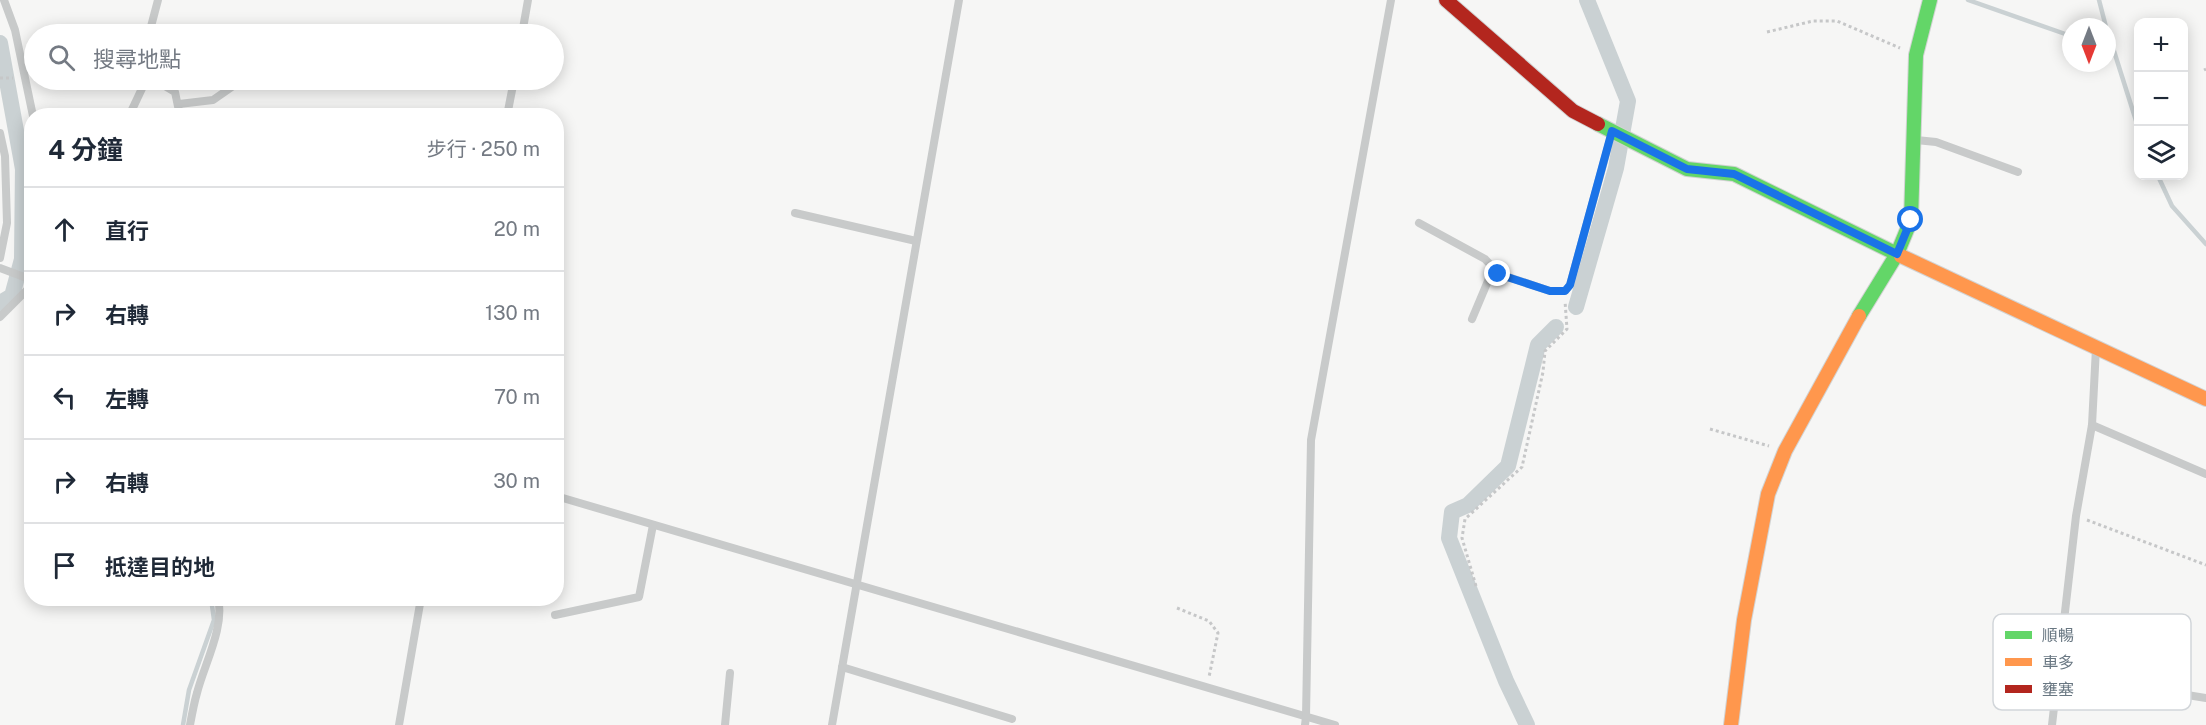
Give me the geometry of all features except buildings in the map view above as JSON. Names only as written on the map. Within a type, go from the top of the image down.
[{"type":"street","points":[[1446,0],[1573,111],[1687,169],[1734,174],[1897,254],[2206,399]]},
{"type":"street","points":[[1731,725],[1744,620],[1768,494],[1785,451],[1846,337],[1897,254],[1911,220],[1916,55],[1930,0]]},
{"type":"lane","points":[[4,0],[15,30],[24,73]]},
{"type":"lane","points":[[152,24],[158,0]]},
{"type":"lane","points":[[524,24],[528,0]]},
{"type":"lane","points":[[832,725],[959,0]]},
{"type":"lane","points":[[1305,721],[1311,440],[1391,0]]},
{"type":"lane","points":[[28,90],[31,108]]},
{"type":"lane","points":[[133,108],[141,90]]},
{"type":"lane","points":[[172,90],[175,92],[179,108]]},
{"type":"lane","points":[[179,104],[213,100],[227,90]]},
{"type":"lane","points":[[508,108],[511,90]]},
{"type":"lane","points":[[1419,223],[1485,260],[1498,274],[1550,291],[1565,291],[1570,285],[1612,131]]},
{"type":"lane","points":[[0,133],[5,156],[7,223],[0,258]]},
{"type":"lane","points":[[1912,140],[1936,142],[2018,172]]},
{"type":"lane","points":[[795,213],[916,241]]},
{"type":"lane","points":[[0,268],[24,277]]},
{"type":"lane","points":[[1472,319],[1493,269]]},
{"type":"lane","points":[[0,317],[24,293]]},
{"type":"lane","points":[[2065,614],[2076,516],[2092,425],[2096,348]]},
{"type":"lane","points":[[2092,425],[2206,474]]},
{"type":"lane","points":[[564,498],[1207,687],[1305,721],[1335,725]]},
{"type":"lane","points":[[555,615],[639,597],[653,525]]},
{"type":"lane","points":[[190,725],[220,606]]},
{"type":"lane","points":[[399,725],[421,606]]},
{"type":"lane","points":[[842,667],[1012,719]]},
{"type":"lane","points":[[726,725],[730,673]]},
{"type":"lane","points":[[2191,696],[2206,698]]},
{"type":"lane","points":[[2052,725],[2054,710]]},
{"type":"path","points":[[1767,32],[1813,21],[1837,21],[1916,55]]},
{"type":"path","points":[[0,78],[12,78]]},
{"type":"path","points":[[1476,586],[1462,538],[1465,519],[1522,467],[1543,372],[1545,351],[1567,328],[1565,291]]},
{"type":"path","points":[[1710,429],[1785,451]]},
{"type":"path","points":[[2076,516],[2206,565]]},
{"type":"path","points":[[1177,608],[1209,621],[1218,633],[1207,687]]},
{"type":"waterway","points":[[1576,307],[1616,168],[1628,101],[1587,0]]},
{"type":"waterway","points":[[1968,0],[2062,33]]},
{"type":"waterway","points":[[2099,0],[2104,18]]},
{"type":"waterway","points":[[0,43],[23,169],[22,259],[12,296],[0,303]]},
{"type":"waterway","points":[[2116,57],[2138,126]]},
{"type":"waterway","points":[[2160,180],[2172,206],[2206,244]]},
{"type":"waterway","points":[[1527,725],[1506,681],[1449,538],[1452,512],[1468,505],[1508,466],[1538,345],[1556,327]]},
{"type":"waterway","points":[[183,725],[189,690],[214,620],[212,606]]},
{"type":"traffic: fast","points":[[1859,316],[1897,254],[1911,220],[1916,55],[1930,0]]},
{"type":"traffic: fast","points":[[1598,124],[1687,169],[1734,174],[1901,256]]},
{"type":"traffic: slow","points":[[1901,256],[2206,399]]},
{"type":"traffic: slow","points":[[1731,725],[1744,620],[1768,494],[1785,451],[1859,316]]},
{"type":"traffic: jam","points":[[1446,0],[1573,111],[1598,124]]},
{"type":"route","points":[[1498,274],[1550,291],[1565,291],[1570,285],[1612,131],[1687,169],[1734,174],[1897,254],[1911,220]]}]
